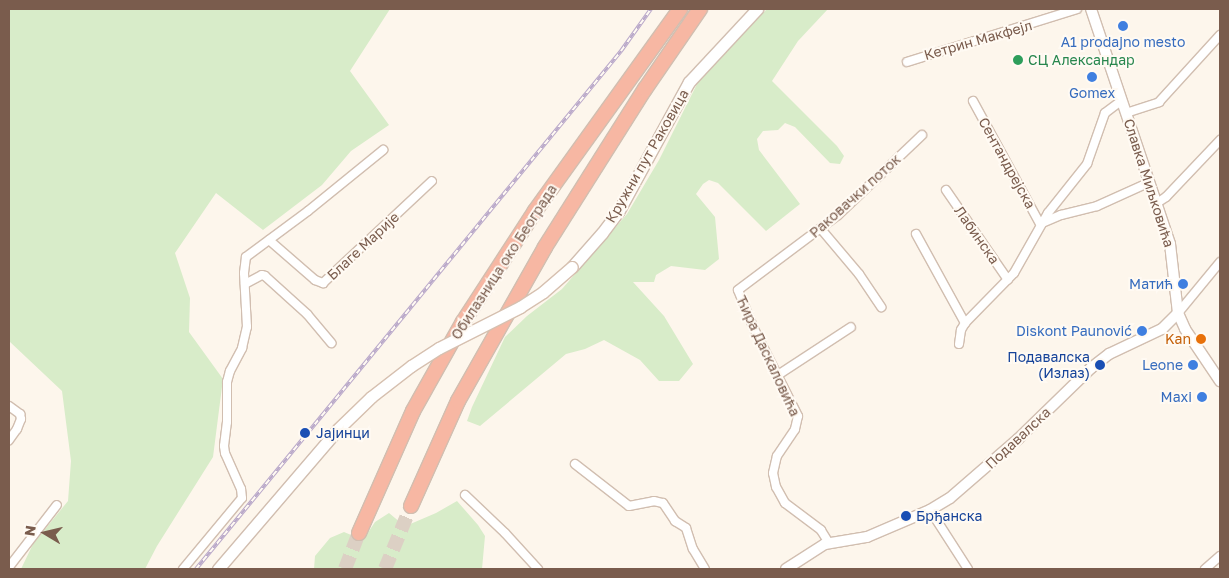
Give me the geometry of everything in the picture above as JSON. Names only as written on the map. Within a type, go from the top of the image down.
[{"type":"highway","name":"Обилазница око Београда","points":[[359,533],[413,411],[463,322],[535,211],[680,9]]},
{"type":"highway","name":"Обилазница око Београда","points":[[411,506],[458,401],[535,264],[597,163],[700,9]]},
{"type":"main road","name":"Кружни пут Раковица","points":[[218,569],[338,429],[371,397],[411,366],[439,348],[520,307],[543,292],[572,267],[618,212],[689,82],[757,9]]},
{"type":"street","name":"Кетрин Макфејл","points":[[907,62],[1077,9]]},
{"type":"street","name":"Славка Миљковића","points":[[1090,9],[1171,246],[1174,290],[1178,313],[1185,329],[1220,381]]},
{"type":"street","points":[[1126,113],[1160,102],[1220,35]]},
{"type":"street","points":[[959,344],[961,330],[965,323],[1008,280],[1020,264],[1040,224],[1087,164],[1106,113],[1122,100]]},
{"type":"street","name":"Сентандрејска","points":[[973,101],[1040,224]]},
{"type":"street","name":"Раковачки поток","points":[[738,290],[821,229],[922,134]]},
{"type":"street","points":[[1157,202],[1166,197],[1220,140]]},
{"type":"street","points":[[183,569],[242,498],[241,489],[227,458],[224,446],[228,422],[228,375],[242,348],[247,327],[246,257],[383,150]]},
{"type":"street","name":"Благе Марије","points":[[269,240],[315,280],[323,283],[432,181]]},
{"type":"street","points":[[1040,224],[1062,215],[1097,206],[1150,182]]},
{"type":"street","name":"Лабинска","points":[[946,190],[1008,280]]},
{"type":"street","points":[[821,229],[859,274],[881,307]]},
{"type":"street","points":[[916,234],[965,323]]},
{"type":"street","name":"Подавалска","points":[[786,569],[829,542],[867,537],[930,510],[950,498],[988,467],[1096,364],[1117,350],[1162,330],[1220,262]]},
{"type":"street","points":[[245,284],[262,275],[265,276],[296,303],[331,343]]},
{"type":"street","name":"Ћира Даскаловића","points":[[738,290],[754,329],[778,375],[798,420],[795,430],[778,456],[773,473],[775,483],[785,503],[821,530],[829,542]]},
{"type":"street","points":[[778,375],[851,327]]},
{"type":"street","points":[[9,406],[20,414],[21,419],[9,440]]},
{"type":"street","points":[[575,464],[629,506],[654,501],[663,504],[675,521],[686,528],[693,549],[705,569]]},
{"type":"street","points":[[465,494],[538,569]]},
{"type":"street","points":[[9,567],[57,505]]},
{"type":"street","points":[[930,510],[968,569]]},
{"type":"street","points":[[1205,569],[1220,556]]},
{"type":"green space","points":[[9,9],[390,9],[350,71],[389,125],[351,151],[322,185],[263,230],[216,193],[175,253],[190,298],[189,332],[223,379],[213,457],[157,546],[145,569],[21,569],[33,544],[68,501],[71,461],[62,391],[9,341]]},
{"type":"green space","points":[[767,9],[828,9],[798,41],[772,81],[837,146],[844,156],[840,164],[830,163],[795,127],[785,123],[778,130],[763,131],[757,139],[759,150],[800,204],[766,231],[718,183],[709,180],[703,184],[696,194],[715,217],[719,259],[705,270],[671,266],[656,275],[654,282],[633,282],[664,316],[693,364],[679,381],[659,381],[640,360],[604,340],[585,349],[566,354],[480,426],[467,421],[505,337],[527,316],[562,289],[627,214],[659,160],[701,76]]},
{"type":"green space","points":[[457,501],[485,536],[482,569],[314,569],[315,556],[330,538],[344,532],[363,540],[375,522],[389,513],[401,523],[408,525],[436,513]]},
{"type":"tunnel","points":[[385,569],[411,506]]},
{"type":"tunnel","points":[[345,569],[359,533]]},
{"type":"railway","points":[[196,569],[621,51],[651,9]]},
{"type":"place","name":"A1 prodajno mesto","points":[[1123,26]]},
{"type":"place","name":"СЦ Александар","points":[[1018,60]]},
{"type":"place","name":"Gomex","points":[[1092,77]]},
{"type":"place","name":"Матић","points":[[1183,284]]},
{"type":"place","name":"Diskont Paunović","points":[[1142,331]]},
{"type":"place","name":"Kan","points":[[1201,339]]},
{"type":"place","name":"Подавалска (Излаз)","points":[[1100,365]]},
{"type":"place","name":"Leone","points":[[1193,365]]},
{"type":"place","name":"Maxi","points":[[1202,397]]},
{"type":"place","name":"Јајинци","points":[[305,433]]},
{"type":"place","name":"Брђанска","points":[[906,516]]}]
